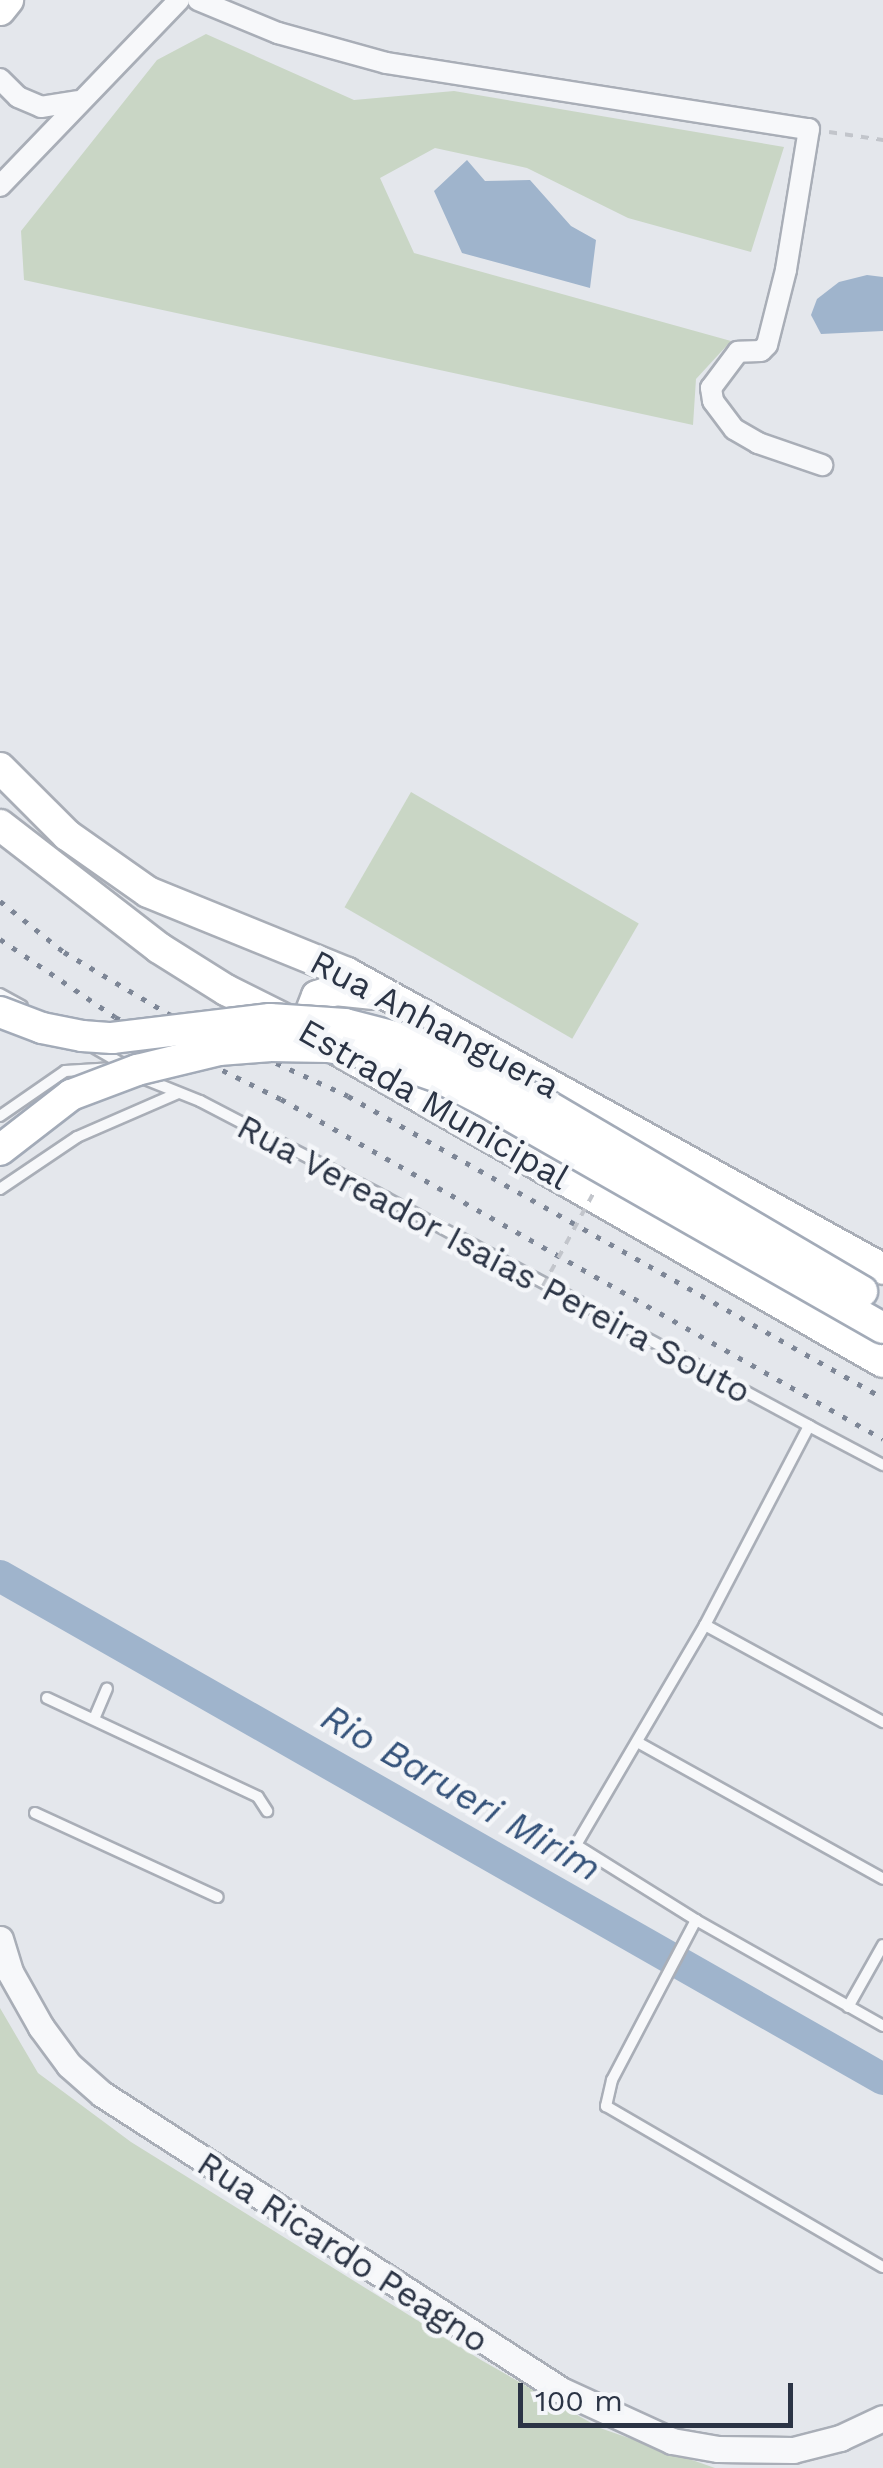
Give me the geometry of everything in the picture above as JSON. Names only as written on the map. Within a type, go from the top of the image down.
[{"type":"main road","points":[[0,10],[8,0]]},
{"type":"main road","name":"Rua Anhanguera","points":[[0,768],[67,835],[136,886],[347,973],[876,1287]]},
{"type":"main road","name":"Estrada Municipal","points":[[0,824],[158,948],[226,990],[318,1038],[883,1362]]},
{"type":"main road","points":[[318,1038],[310,1014],[317,996],[348,991],[391,998]]},
{"type":"main road","points":[[0,1012],[82,1036],[112,1038],[212,1024],[302,1020],[344,1024],[415,1042],[546,1104],[876,1287]]},
{"type":"main road","points":[[0,1150],[71,1095],[136,1070],[219,1050],[271,1046],[328,1047],[375,1056],[438,1077],[484,1100],[883,1328]]},
{"type":"street","points":[[0,186],[179,0]]},
{"type":"street","points":[[198,0],[278,33],[386,63],[809,129],[786,270],[767,345],[760,351],[738,352],[711,388],[713,401],[734,429],[822,465]]},
{"type":"street","points":[[0,80],[18,98],[42,107],[78,101]]},
{"type":"street","name":"Rua Ricardo Peagno","points":[[0,1938],[10,1972],[40,2027],[69,2065],[102,2094],[561,2390],[672,2441],[718,2449],[793,2450],[840,2438],[883,2418]]},
{"type":"lane","points":[[0,994],[162,1086]]},
{"type":"lane","name":"Rua Vereador Isaias Pereira Souto","points":[[0,1116],[51,1079],[78,1068],[110,1067],[178,1092],[386,1198],[883,1465]]},
{"type":"lane","points":[[0,1189],[77,1136],[178,1092]]},
{"type":"lane","points":[[809,1426],[639,1743],[576,1842],[577,1848],[696,1920],[883,2026]]},
{"type":"lane","points":[[705,1625],[883,1722]]},
{"type":"lane","points":[[94,1719],[107,1689]]},
{"type":"lane","points":[[47,1698],[258,1797],[266,1810]]},
{"type":"lane","points":[[639,1743],[883,1880]]},
{"type":"lane","points":[[35,1813],[218,1897]]},
{"type":"lane","points":[[696,1920],[612,2080],[606,2106],[883,2267]]},
{"type":"lane","points":[[848,2006],[883,1945]]},
{"type":"path","points":[[809,129],[883,140]]},
{"type":"path","points":[[544,1286],[593,1194]]},
{"type":"green space","points":[[206,34],[354,100],[454,91],[784,147],[751,252],[628,218],[527,168],[435,148],[380,178],[414,253],[731,341],[696,379],[693,425],[24,280],[21,231],[157,60]]},
{"type":"green space","points":[[411,792],[639,924],[572,1039],[344,907]]},
{"type":"green space","points":[[0,2008],[38,2073],[131,2142],[481,2360],[600,2428],[715,2468],[0,2468]]},
{"type":"water","points":[[467,160],[485,181],[530,180],[571,226],[596,240],[590,288],[462,253],[434,191]]},
{"type":"water","points":[[867,275],[883,277],[883,331],[821,334],[811,315],[817,299],[839,282]]},
{"type":"waterway","name":"Rio Barueri Mirim","points":[[0,1576],[883,2079]]},
{"type":"railway","points":[[0,901],[64,952],[167,1013],[348,1096],[883,1398]]},
{"type":"railway","points":[[0,939],[115,1017],[281,1099],[883,1439]]}]
